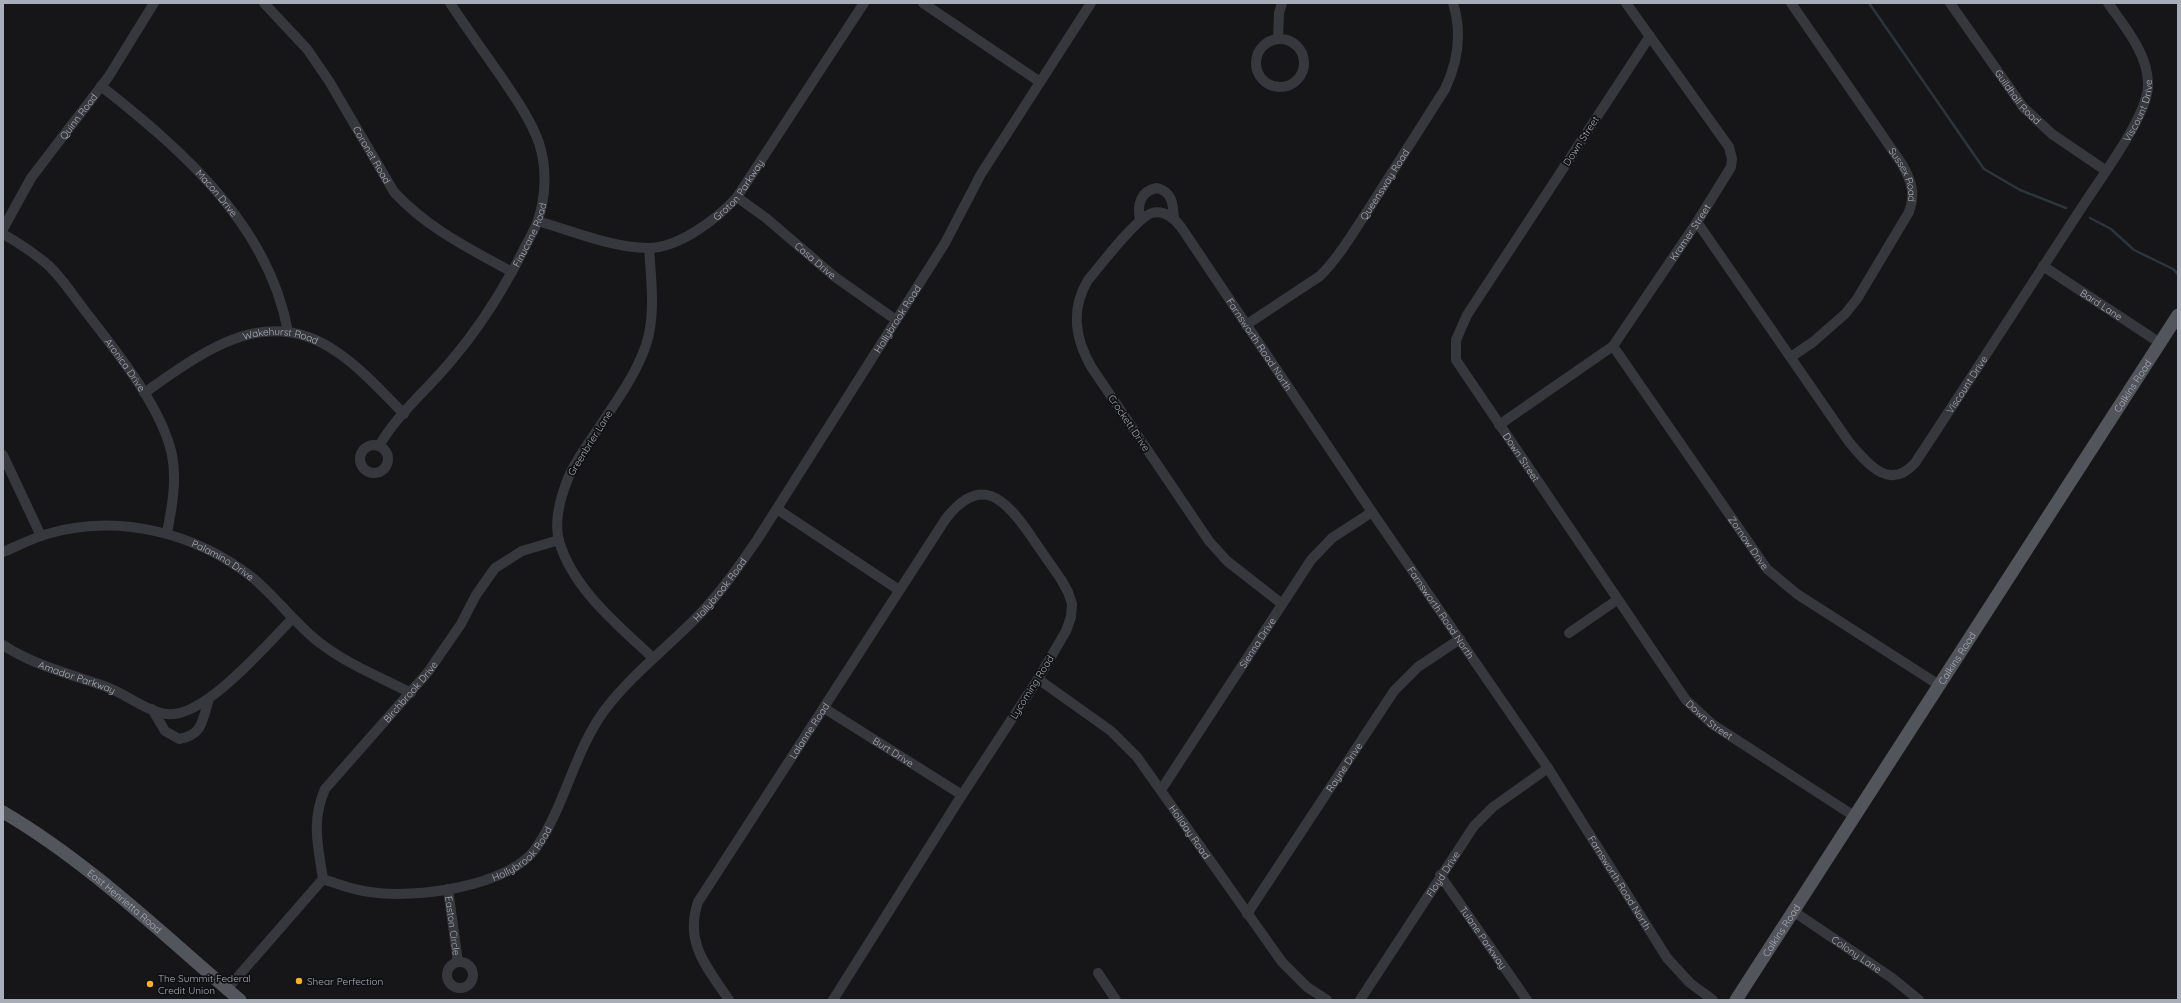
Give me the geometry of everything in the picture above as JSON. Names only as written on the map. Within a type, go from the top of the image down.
[{"type":"main road","name":"Calkins Road","points":[[1736,1000],[2178,316]]},
{"type":"main road","name":"East Henrietta Road","points":[[3,812],[59,848],[99,878],[240,1000]]},
{"type":"street","name":"Quinn Road","points":[[3,229],[31,178],[101,86],[154,3]]},
{"type":"street","name":"Coronet Road","points":[[264,3],[307,49],[329,81],[394,192],[406,206],[434,228],[512,272]]},
{"type":"street","name":"Finucane Road","points":[[379,446],[392,426],[452,360],[512,272],[538,221],[544,186],[539,143],[521,106],[450,3]]},
{"type":"street","name":"Groton Parkway","points":[[538,221],[596,238],[649,248],[675,242],[696,232],[726,209],[737,197],[864,3]]},
{"type":"street","points":[[923,3],[1040,82]]},
{"type":"street","name":"Hollybrook Road","points":[[323,879],[353,889],[383,894],[448,889],[506,873],[530,856],[549,824],[596,723],[614,699],[653,658],[700,614],[734,573],[777,509],[945,243],[981,174],[1091,3]]},
{"type":"street","points":[[1278,39],[1279,13],[1282,3]]},
{"type":"street","name":"Queensway Road","points":[[1246,325],[1320,276],[1341,252],[1381,191],[1446,89],[1451,76],[1455,63],[1458,41],[1457,20],[1453,3]]},
{"type":"street","name":"Kramer Street","points":[[1499,425],[1613,346],[1727,176],[1732,159],[1732,152],[1626,3]]},
{"type":"street","name":"Sussex Road","points":[[1791,3],[1902,164],[1911,181],[1913,196],[1909,212],[1857,298],[1831,328],[1791,357]]},
{"type":"street","name":"Guildhall Road","points":[[1950,3],[2023,107],[2052,134],[2106,170]]},
{"type":"street","name":"Viscount Drive","points":[[1697,222],[1849,442],[1862,458],[1883,474],[1897,476],[1904,474],[1915,463],[2136,122],[2146,98],[2148,86],[2147,75],[2140,52],[2108,3]]},
{"type":"street","name":"Down Street","points":[[1650,36],[1467,315],[1458,332],[1455,348],[1456,360],[1686,700],[1700,714],[1854,816]]},
{"type":"street","points":[[1278,39],[1286,39],[1296,45],[1303,55],[1304,63],[1299,78],[1285,86],[1270,85],[1258,74],[1256,66],[1259,51],[1264,45],[1278,39]]},
{"type":"street","name":"Macon Drive","points":[[101,86],[137,114],[170,144],[228,205],[251,237],[264,261],[284,309],[288,332]]},
{"type":"street","points":[[1140,220],[1140,200],[1146,192],[1157,188],[1167,194],[1172,200],[1174,219]]},
{"type":"street","name":"Casa Drive","points":[[737,197],[773,223],[835,277],[896,320]]},
{"type":"street","name":"Crockett Drive","points":[[1174,219],[1157,212],[1146,215],[1140,220],[1088,280],[1082,290],[1076,312],[1076,326],[1084,354],[1213,546],[1238,570],[1282,604]]},
{"type":"street","name":"Farnsworth Road North","points":[[1174,219],[1372,512],[1548,768],[1667,958],[1690,983],[1713,1000]]},
{"type":"street","name":"Aronica Drive","points":[[3,234],[38,256],[60,279],[111,345],[144,393],[164,430],[172,454],[174,478],[173,495],[167,533]]},
{"type":"street","name":"Greenbrier Lane","points":[[649,248],[651,296],[650,325],[646,344],[627,384],[567,480],[557,520],[559,540],[566,559],[580,581],[613,620],[653,658]]},
{"type":"street","name":"Bard Lane","points":[[2043,266],[2160,343]]},
{"type":"street","name":"Wakehurst Road","points":[[144,393],[208,350],[226,341],[258,333],[288,332],[315,339],[338,352],[368,378],[404,414]]},
{"type":"street","name":"Zornow Drive","points":[[1613,346],[1767,569],[1797,594],[1939,685]]},
{"type":"street","points":[[3,455],[41,536]]},
{"type":"street","name":"Lycoming Road","points":[[833,1000],[962,795],[1038,679],[1066,631],[1071,617],[1072,604],[1062,581],[1019,519],[1007,505],[998,498],[987,495],[974,495],[963,500],[954,508],[899,590]]},
{"type":"street","points":[[777,509],[899,590]]},
{"type":"street","name":"Sienna Drive","points":[[1161,790],[1311,560],[1325,544],[1343,530],[1372,512]]},
{"type":"street","name":"Palamino Drive","points":[[3,552],[41,536],[86,526],[136,527],[167,533],[197,543],[235,565],[264,588],[292,619],[331,651],[411,692]]},
{"type":"street","name":"Birchbrook Drive","points":[[323,879],[316,821],[318,809],[325,790],[339,772],[428,672],[461,624],[476,595],[495,568],[522,551],[559,540]]},
{"type":"street","name":"Lalanne Road","points":[[729,1000],[703,961],[697,948],[693,932],[694,914],[698,902],[899,590]]},
{"type":"street","points":[[1569,633],[1617,600]]},
{"type":"street","name":"Amador Parkway","points":[[3,645],[30,660],[115,690],[152,709],[167,714],[183,712],[209,700],[292,619]]},
{"type":"street","name":"Rayne Drive","points":[[1247,914],[1394,691],[1418,667],[1460,639]]},
{"type":"street","name":"Holiday Road","points":[[1038,679],[1099,721],[1124,742],[1149,772],[1282,962],[1293,975],[1307,987],[1327,1000]]},
{"type":"street","name":"Amador Parkway","points":[[152,709],[165,730],[178,739],[191,737],[199,730],[209,700]]},
{"type":"street","name":"Burt Drive","points":[[824,708],[962,795]]},
{"type":"street","name":"Floyd Drive","points":[[1360,1000],[1440,875],[1471,830],[1486,812],[1548,768]]},
{"type":"street","name":"Tulane Parkway","points":[[1440,875],[1527,1000]]},
{"type":"street","points":[[227,989],[323,879]]},
{"type":"street","name":"Easton Circle","points":[[448,889],[458,962]]},
{"type":"street","name":"Colony Lane","points":[[1793,911],[1892,978],[1919,1000]]},
{"type":"street","points":[[1098,973],[1116,1000]]},
{"type":"waterway","points":[[1869,3],[1984,169],[2020,190],[2066,208]]},
{"type":"waterway","points":[[2090,218],[2111,229],[2134,250],[2173,269],[2178,274]]},
{"type":"place","name":"Shear Perfection","points":[[299,981]]},
{"type":"place","name":"The Summit Federal Credit Union","points":[[150,984]]}]
